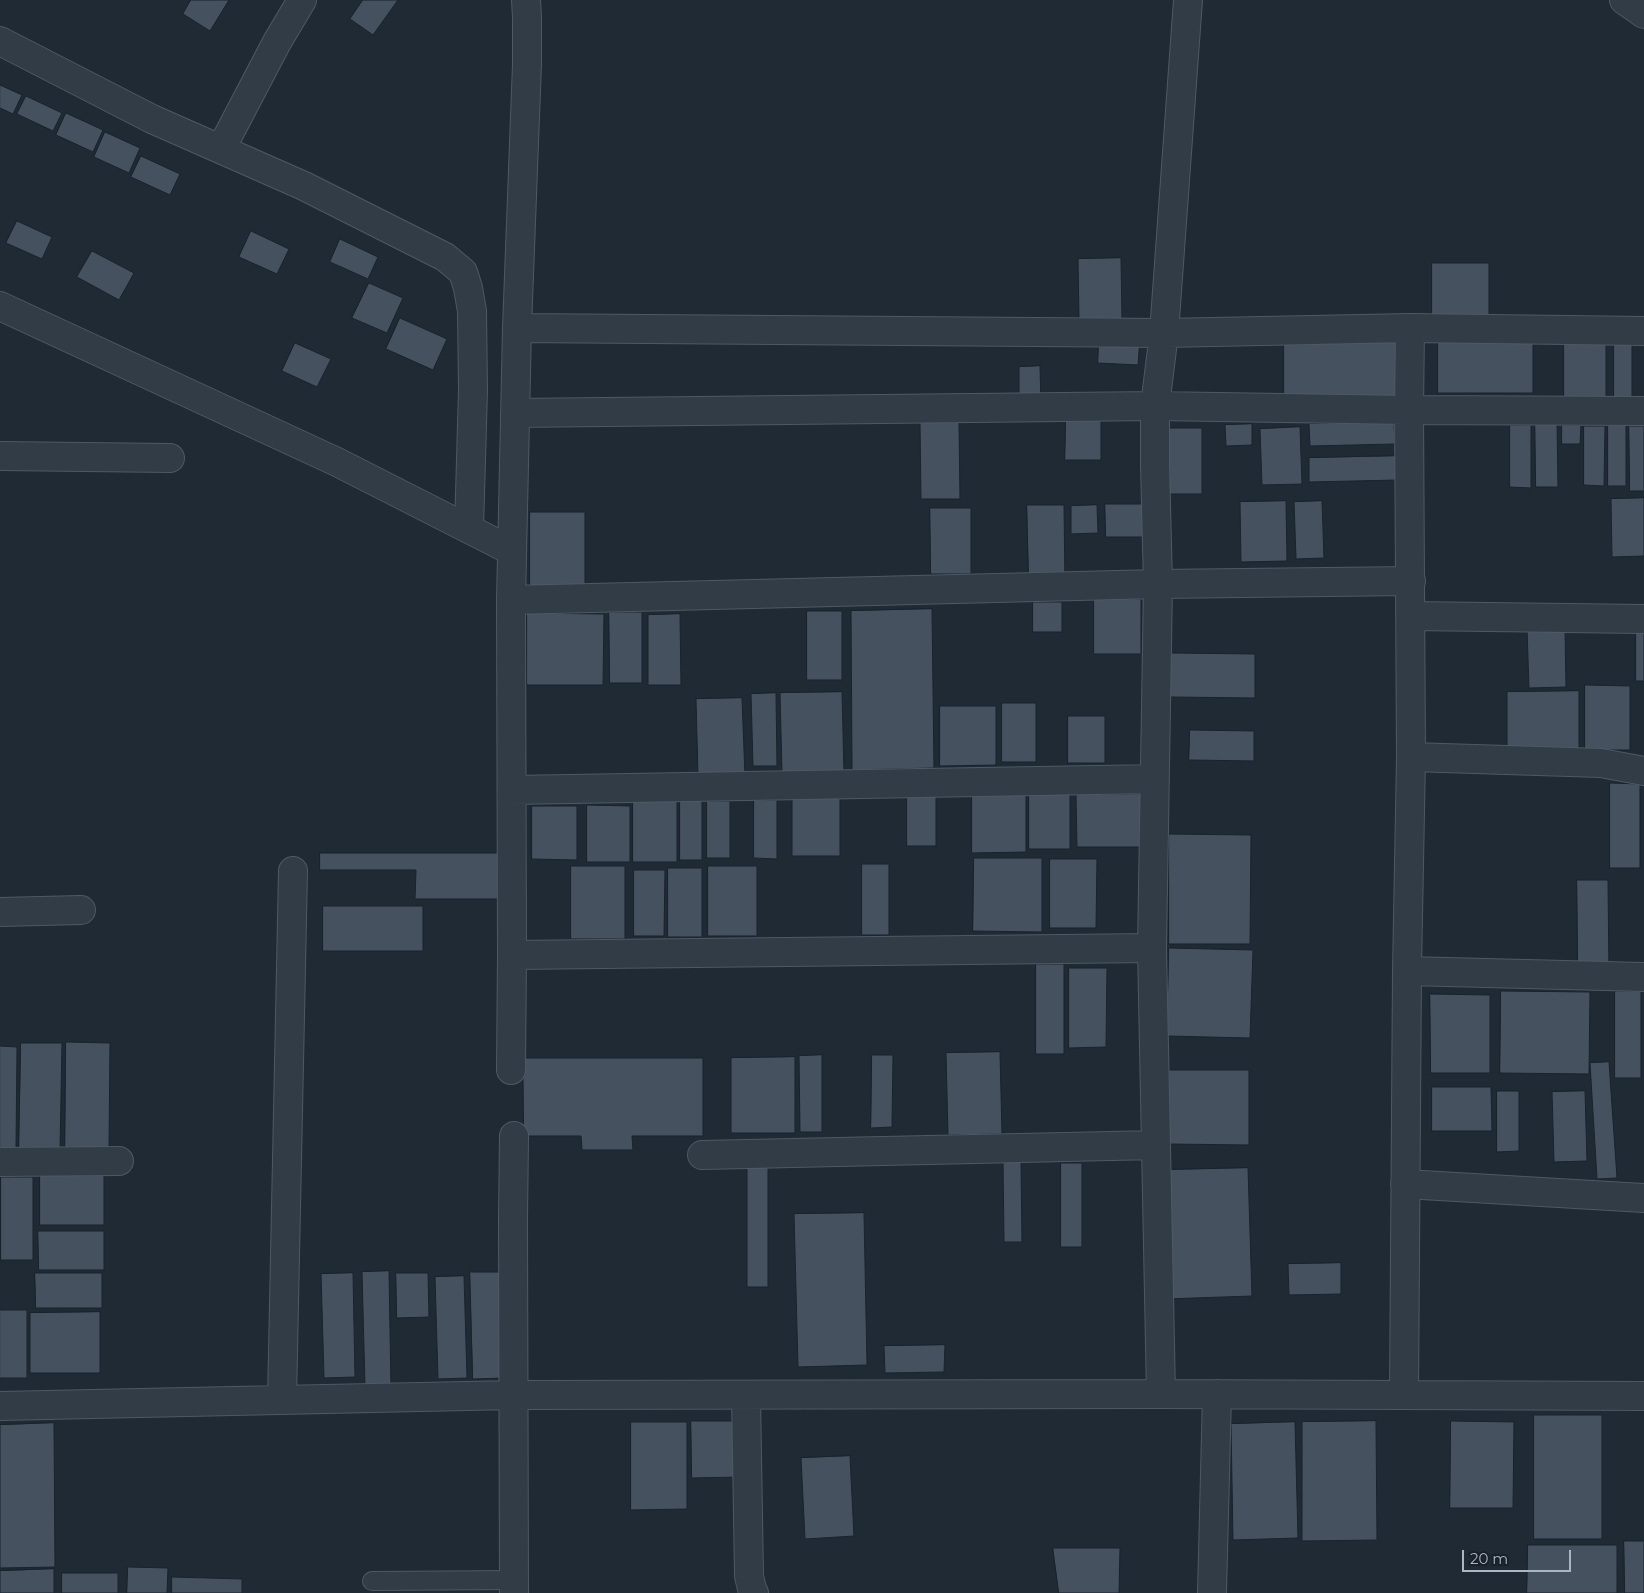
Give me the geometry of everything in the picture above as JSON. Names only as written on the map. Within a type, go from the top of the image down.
[{"type":"street","points":[[220,149],[277,42],[302,0]]},
{"type":"street","points":[[511,1070],[511,600],[517,328],[527,64],[526,0]]},
{"type":"street","points":[[1161,1394],[1152,948],[1158,584],[1154,465],[1155,406],[1164,333],[1188,0]]},
{"type":"street","points":[[1624,0],[1644,14]]},
{"type":"street","points":[[0,41],[152,119],[304,186],[445,257],[463,272],[472,311],[473,390],[470,530]]},
{"type":"street","points":[[0,306],[337,462],[512,551]]},
{"type":"street","points":[[517,328],[1164,333],[1410,328],[1644,331]]},
{"type":"street","points":[[1404,1396],[1407,971],[1412,758],[1410,328]]},
{"type":"street","points":[[515,413],[1155,406],[1644,411]]},
{"type":"street","points":[[0,456],[170,458]]},
{"type":"street","points":[[511,600],[1158,584],[1410,581]]},
{"type":"street","points":[[1411,616],[1644,619]]},
{"type":"street","points":[[1412,758],[1601,763],[1644,771]]},
{"type":"street","points":[[512,790],[1155,779]]},
{"type":"street","points":[[282,1400],[293,871]]},
{"type":"street","points":[[0,912],[81,910]]},
{"type":"street","points":[[512,955],[1152,948]]},
{"type":"street","points":[[1407,971],[1644,977]]},
{"type":"street","points":[[514,1136],[514,1586]]},
{"type":"street","points":[[702,1156],[1156,1145]]},
{"type":"street","points":[[0,1162],[119,1161]]},
{"type":"street","points":[[1405,1184],[1644,1198]]},
{"type":"street","points":[[0,1406],[513,1395],[1217,1394],[1644,1396]]},
{"type":"street","points":[[1212,1593],[1217,1394]]},
{"type":"street","points":[[746,1395],[749,1576],[754,1593]]},
{"type":"lane","points":[[372,1581],[514,1586]]},
{"type":"building","points":[[191,0],[229,0],[210,31],[183,14]]},
{"type":"building","points":[[363,0],[398,0],[373,35],[350,19]]},
{"type":"building","points":[[0,85],[22,95],[13,114],[0,108]]},
{"type":"building","points":[[26,96],[62,113],[53,131],[17,114]]},
{"type":"building","points":[[66,113],[103,130],[93,152],[56,135]]},
{"type":"building","points":[[105,132],[140,148],[129,173],[94,157]]},
{"type":"building","points":[[141,156],[180,174],[170,195],[131,177]]},
{"type":"building","points":[[17,221],[52,237],[42,259],[6,243]]},
{"type":"building","points":[[251,231],[289,249],[277,274],[239,257]]},
{"type":"building","points":[[340,239],[378,257],[368,279],[330,262]]},
{"type":"building","points":[[92,251],[134,273],[119,300],[77,277]]},
{"type":"building","points":[[1121,258],[1122,319],[1079,319],[1078,259]]},
{"type":"building","points":[[1432,263],[1489,263],[1489,323],[1432,323]]},
{"type":"building","points":[[369,283],[403,298],[387,333],[352,318]]},
{"type":"building","points":[[400,318],[447,339],[433,370],[386,349]]},
{"type":"building","points":[[1099,338],[1140,339],[1138,365],[1098,363]]},
{"type":"building","points":[[1614,338],[1632,339],[1632,409],[1614,409]]},
{"type":"building","points":[[1284,339],[1397,340],[1397,396],[1284,396]]},
{"type":"building","points":[[1438,341],[1533,341],[1533,393],[1438,393]]},
{"type":"building","points":[[295,343],[331,359],[317,387],[282,371]]},
{"type":"building","points":[[1564,344],[1606,344],[1606,401],[1564,401]]},
{"type":"building","points":[[1040,366],[1041,405],[1019,405],[1019,367]]},
{"type":"building","points":[[1066,418],[1101,418],[1101,460],[1065,460]]},
{"type":"building","points":[[1535,421],[1557,421],[1558,487],[1536,487]]},
{"type":"building","points":[[959,422],[960,499],[921,499],[920,423]]},
{"type":"building","points":[[1394,422],[1395,444],[1310,446],[1309,424]]},
{"type":"building","points":[[1252,424],[1252,445],[1226,446],[1225,425]]},
{"type":"building","points":[[1510,425],[1531,425],[1531,488],[1510,487]]},
{"type":"building","points":[[1562,425],[1581,425],[1580,444],[1562,444]]},
{"type":"building","points":[[1608,425],[1626,425],[1626,486],[1608,486]]},
{"type":"building","points":[[1584,426],[1605,426],[1604,486],[1584,485]]},
{"type":"building","points":[[1629,426],[1644,426],[1644,491],[1630,491]]},
{"type":"building","points":[[1300,427],[1302,484],[1262,485],[1260,429]]},
{"type":"building","points":[[1167,428],[1202,428],[1202,494],[1168,494]]},
{"type":"building","points":[[1398,456],[1398,480],[1309,482],[1309,458]]},
{"type":"building","points":[[1644,498],[1644,556],[1612,557],[1611,499]]},
{"type":"building","points":[[1286,501],[1287,561],[1241,562],[1240,502]]},
{"type":"building","points":[[1322,501],[1324,558],[1296,559],[1294,502]]},
{"type":"building","points":[[1105,504],[1144,504],[1144,537],[1106,537]]},
{"type":"building","points":[[1027,505],[1064,505],[1065,583],[1029,584]]},
{"type":"building","points":[[1097,505],[1098,533],[1071,534],[1071,506]]},
{"type":"building","points":[[930,508],[971,508],[971,574],[931,574]]},
{"type":"building","points":[[530,512],[585,512],[585,586],[530,586]]},
{"type":"building","points":[[1094,598],[1141,599],[1141,654],[1094,654]]},
{"type":"building","points":[[1033,602],[1062,602],[1062,632],[1033,632]]},
{"type":"building","points":[[932,609],[934,768],[852,770],[851,611]]},
{"type":"building","points":[[807,611],[842,611],[842,680],[807,680]]},
{"type":"building","points":[[609,612],[642,612],[642,683],[610,683]]},
{"type":"building","points":[[527,613],[604,614],[603,685],[527,685]]},
{"type":"building","points":[[680,614],[681,685],[648,685],[648,615]]},
{"type":"building","points":[[1636,626],[1644,626],[1644,681],[1636,681]]},
{"type":"building","points":[[1565,628],[1566,687],[1529,688],[1527,629]]},
{"type":"building","points":[[1171,653],[1255,654],[1255,698],[1170,697]]},
{"type":"building","points":[[1585,685],[1630,686],[1630,750],[1585,750]]},
{"type":"building","points":[[1579,691],[1579,752],[1507,752],[1507,692]]},
{"type":"building","points":[[842,692],[844,772],[782,773],[780,693]]},
{"type":"building","points":[[776,693],[777,766],[753,766],[751,694]]},
{"type":"building","points":[[742,698],[745,776],[698,777],[696,699]]},
{"type":"building","points":[[1002,703],[1036,703],[1036,762],[1002,762]]},
{"type":"building","points":[[940,706],[996,706],[996,765],[940,766]]},
{"type":"building","points":[[1068,716],[1105,716],[1105,763],[1068,763]]},
{"type":"building","points":[[1190,730],[1254,731],[1254,761],[1189,760]]},
{"type":"building","points":[[1610,783],[1640,784],[1640,868],[1610,868]]},
{"type":"building","points":[[907,790],[936,790],[936,846],[907,846]]},
{"type":"building","points":[[972,790],[1026,791],[1026,852],[972,853]]},
{"type":"building","points":[[1029,794],[1070,794],[1070,849],[1029,849]]},
{"type":"building","points":[[1143,794],[1143,847],[1077,847],[1076,795]]},
{"type":"building","points":[[633,797],[677,798],[677,862],[633,862]]},
{"type":"building","points":[[840,797],[840,856],[792,856],[792,798]]},
{"type":"building","points":[[680,799],[702,799],[702,860],[680,860]]},
{"type":"building","points":[[754,800],[777,800],[777,859],[754,858]]},
{"type":"building","points":[[707,801],[730,801],[730,858],[707,858]]},
{"type":"building","points":[[587,805],[630,806],[630,862],[587,862]]},
{"type":"building","points":[[532,806],[577,806],[577,860],[532,859]]},
{"type":"building","points":[[1169,834],[1251,835],[1250,944],[1169,944]]},
{"type":"building","points":[[320,853],[504,853],[504,899],[415,899],[416,870],[320,870]]},
{"type":"building","points":[[974,858],[1042,858],[1042,932],[973,931]]},
{"type":"building","points":[[1050,859],[1097,859],[1096,928],[1050,928]]},
{"type":"building","points":[[862,864],[889,864],[889,935],[862,935]]},
{"type":"building","points":[[571,866],[625,866],[625,939],[571,939]]},
{"type":"building","points":[[708,866],[757,866],[757,936],[708,936]]},
{"type":"building","points":[[668,868],[702,868],[702,937],[668,937]]},
{"type":"building","points":[[634,870],[665,870],[664,936],[634,936]]},
{"type":"building","points":[[1577,880],[1608,880],[1609,973],[1578,973]]},
{"type":"building","points":[[323,906],[423,906],[423,951],[323,951]]},
{"type":"building","points":[[1169,948],[1253,950],[1250,1038],[1167,1036]]},
{"type":"building","points":[[1036,964],[1064,964],[1064,1054],[1036,1054]]},
{"type":"building","points":[[1069,968],[1107,968],[1106,1047],[1069,1048]]},
{"type":"building","points":[[1501,991],[1590,992],[1589,1074],[1500,1073]]},
{"type":"building","points":[[1615,991],[1641,991],[1641,1078],[1615,1078]]},
{"type":"building","points":[[1430,994],[1490,995],[1490,1073],[1431,1073]]},
{"type":"building","points":[[66,1042],[110,1043],[109,1150],[65,1150]]},
{"type":"building","points":[[21,1043],[62,1043],[60,1149],[19,1148]]},
{"type":"building","points":[[0,1046],[17,1047],[16,1148],[0,1148]]},
{"type":"building","points":[[1000,1052],[1002,1134],[948,1135],[946,1053]]},
{"type":"building","points":[[822,1055],[822,1132],[800,1132],[799,1056]]},
{"type":"building","points":[[872,1055],[893,1055],[892,1127],[871,1128]]},
{"type":"building","points":[[795,1057],[795,1133],[731,1133],[731,1058]]},
{"type":"building","points":[[523,1058],[703,1058],[703,1136],[632,1136],[633,1150],[582,1150],[581,1136],[524,1136]]},
{"type":"building","points":[[1609,1062],[1617,1178],[1597,1179],[1590,1063]]},
{"type":"building","points":[[1169,1070],[1249,1070],[1249,1145],[1169,1144]]},
{"type":"building","points":[[1432,1087],[1491,1087],[1492,1131],[1432,1131]]},
{"type":"building","points":[[1497,1091],[1519,1091],[1519,1151],[1497,1152]]},
{"type":"building","points":[[1585,1091],[1587,1161],[1554,1162],[1552,1092]]},
{"type":"building","points":[[768,1160],[768,1287],[747,1287],[747,1161]]},
{"type":"building","points":[[1021,1161],[1022,1242],[1004,1242],[1003,1162]]},
{"type":"building","points":[[1061,1163],[1082,1163],[1082,1247],[1061,1247]]},
{"type":"building","points":[[1248,1168],[1252,1296],[1165,1299],[1162,1170]]},
{"type":"building","points":[[40,1175],[104,1175],[104,1225],[40,1225]]},
{"type":"building","points":[[1,1177],[33,1177],[33,1260],[1,1260]]},
{"type":"building","points":[[864,1213],[867,1365],[798,1367],[794,1214]]},
{"type":"building","points":[[38,1231],[104,1231],[104,1270],[39,1270]]},
{"type":"building","points":[[1341,1263],[1341,1294],[1289,1295],[1288,1264]]},
{"type":"building","points":[[389,1271],[391,1386],[365,1387],[362,1272]]},
{"type":"building","points":[[470,1272],[501,1272],[504,1378],[473,1379]]},
{"type":"building","points":[[35,1273],[102,1273],[102,1308],[36,1308]]},
{"type":"building","points":[[353,1273],[355,1377],[324,1378],[321,1274]]},
{"type":"building","points":[[396,1273],[428,1273],[429,1317],[397,1318]]},
{"type":"building","points":[[464,1276],[467,1378],[438,1379],[435,1277]]},
{"type":"building","points":[[0,1310],[27,1310],[27,1378],[0,1378]]},
{"type":"building","points":[[100,1312],[100,1373],[30,1373],[30,1313]]},
{"type":"building","points":[[945,1345],[944,1372],[885,1373],[884,1346]]},
{"type":"building","points":[[1534,1415],[1602,1415],[1602,1539],[1534,1539]]},
{"type":"building","points":[[691,1421],[739,1421],[739,1477],[692,1478]]},
{"type":"building","points":[[1376,1421],[1377,1540],[1302,1541],[1302,1422]]},
{"type":"building","points":[[1451,1421],[1514,1422],[1513,1508],[1450,1508]]},
{"type":"building","points":[[631,1422],[687,1422],[687,1509],[631,1510]]},
{"type":"building","points":[[1295,1422],[1298,1538],[1233,1540],[1231,1424]]},
{"type":"building","points":[[54,1423],[55,1567],[0,1568],[0,1425]]},
{"type":"building","points":[[850,1456],[854,1536],[805,1539],[801,1458]]},
{"type":"building","points":[[1624,1541],[1644,1541],[1644,1593],[1625,1593]]},
{"type":"building","points":[[1528,1545],[1617,1545],[1617,1593],[1527,1593]]},
{"type":"building","points":[[1053,1548],[1120,1548],[1119,1593],[1059,1593]]},
{"type":"building","points":[[128,1567],[168,1568],[167,1593],[127,1593]]},
{"type":"building","points":[[54,1569],[54,1593],[0,1593],[0,1571]]},
{"type":"building","points":[[62,1573],[118,1573],[118,1593],[62,1593]]},
{"type":"building","points":[[172,1577],[242,1579],[242,1593],[172,1593]]}]
